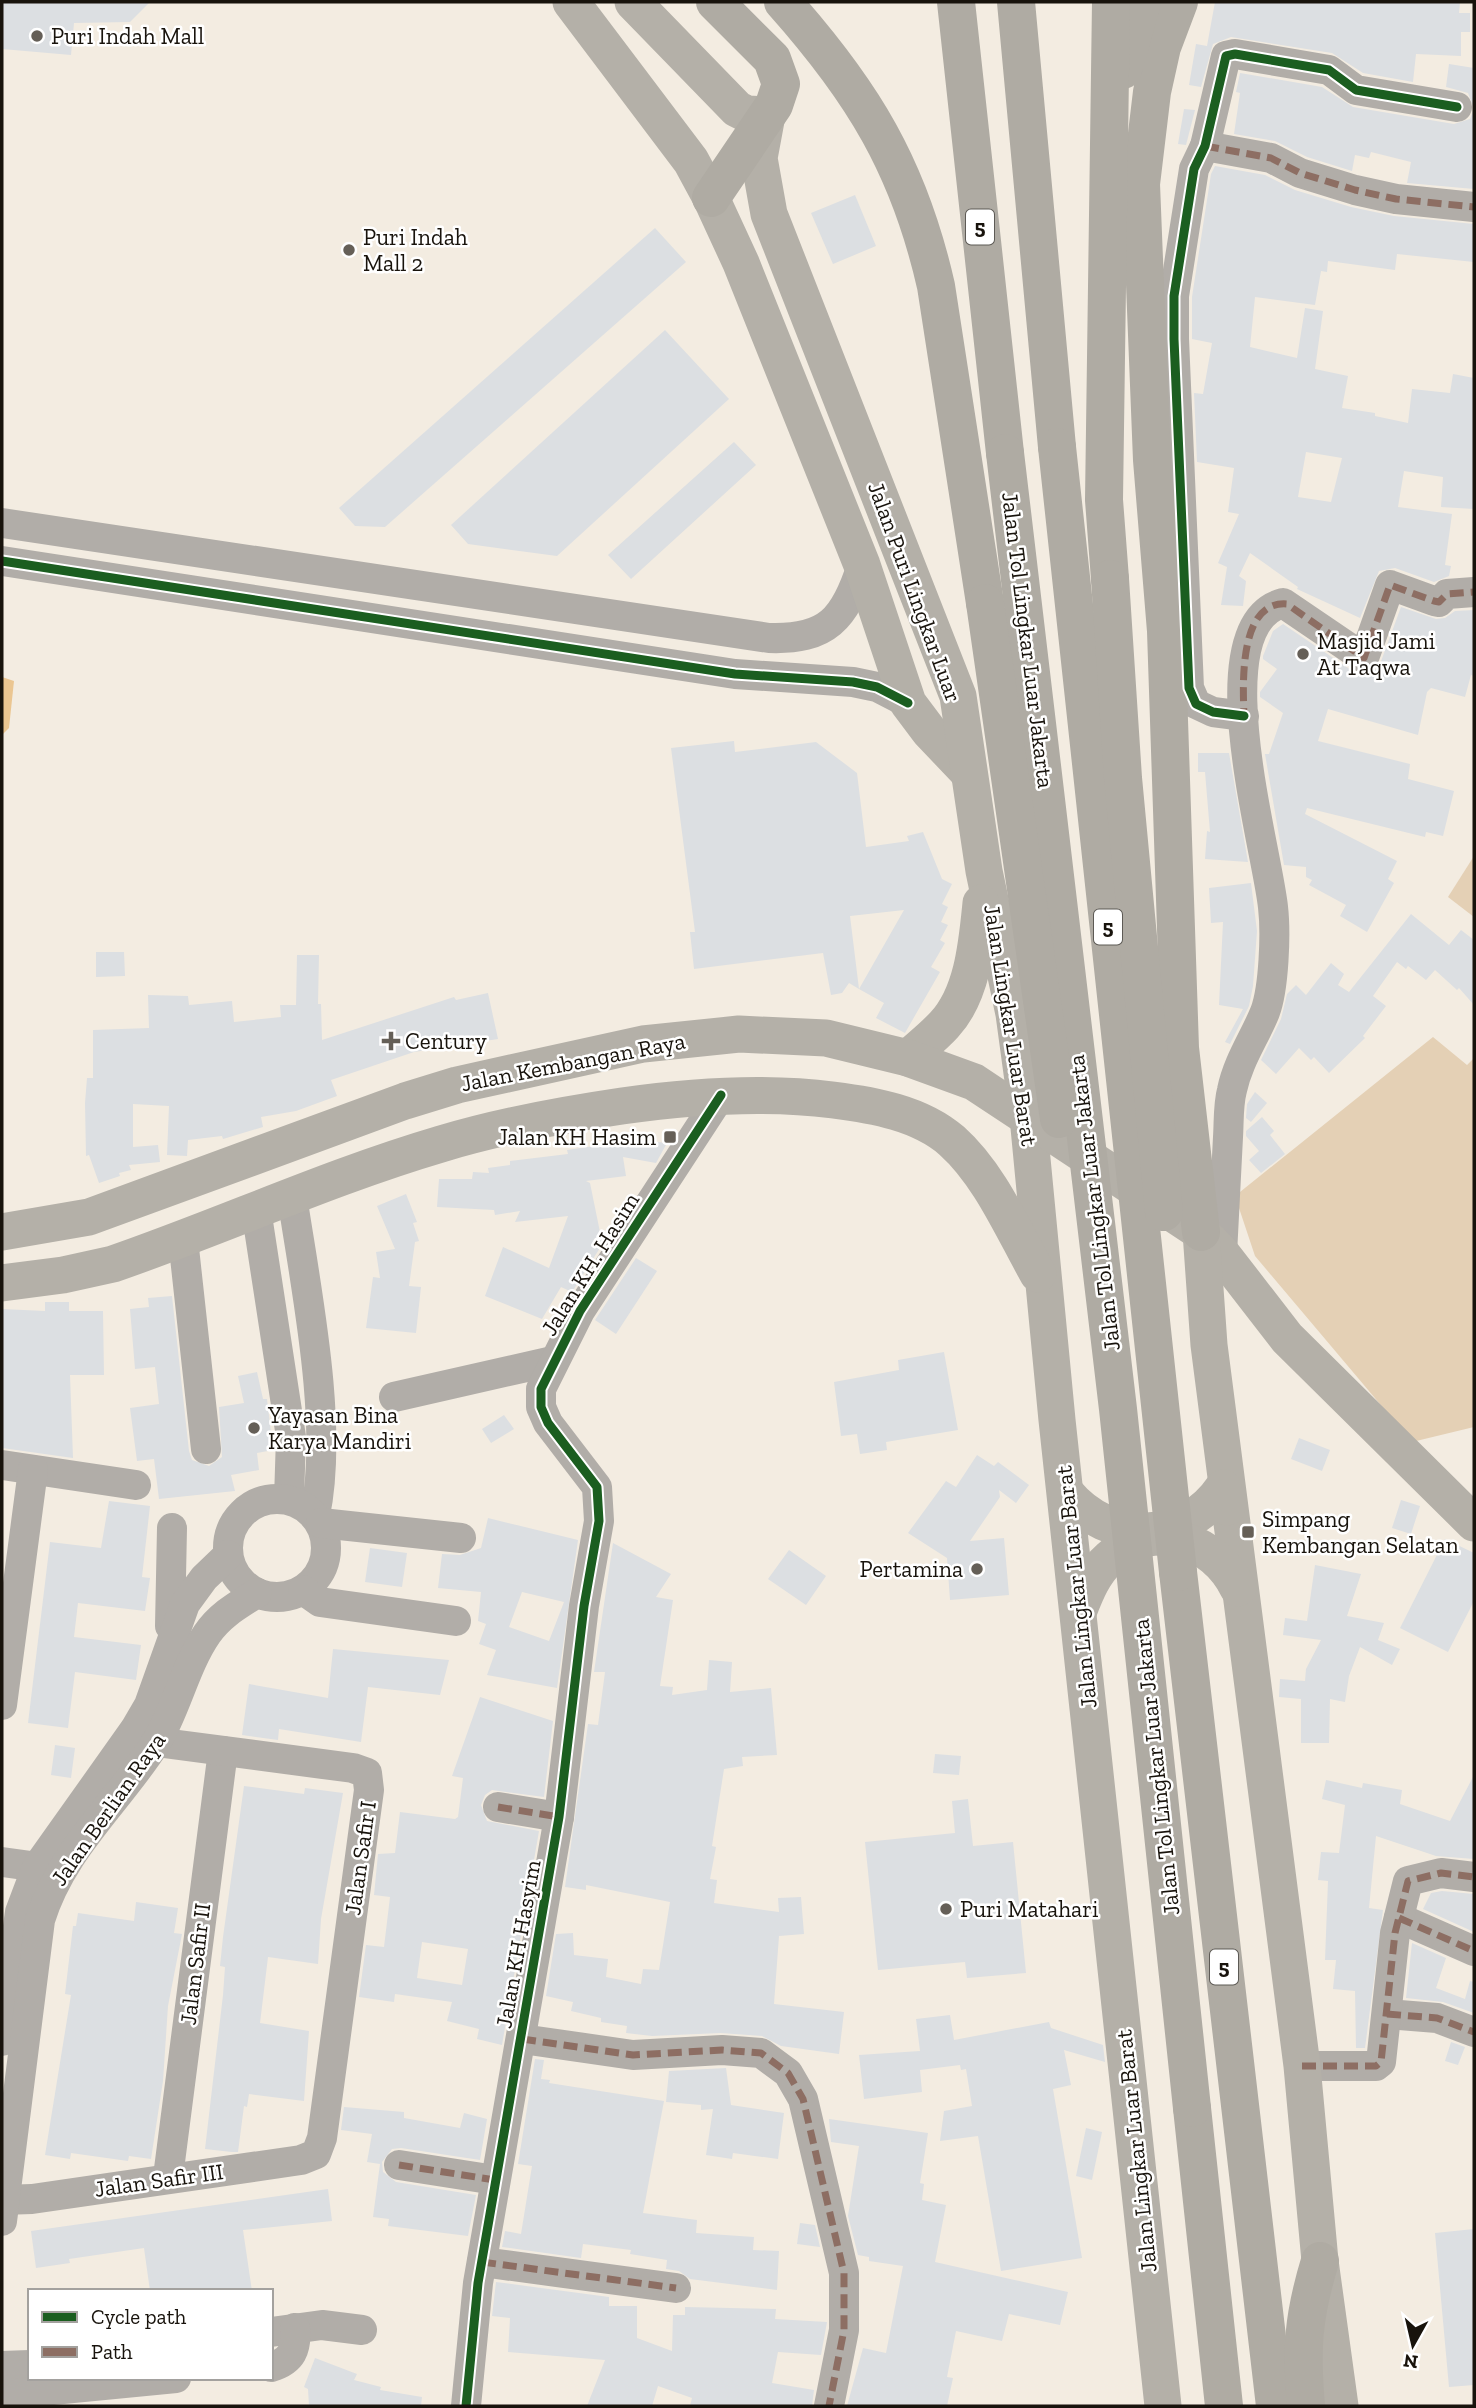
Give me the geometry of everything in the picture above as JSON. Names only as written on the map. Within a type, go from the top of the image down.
[{"type":"highway","points":[[711,198],[779,95],[779,72],[772,60],[715,2]]},
{"type":"highway","points":[[783,2],[838,69],[873,118],[897,165],[925,237],[939,300],[985,603],[1075,1227],[1118,1409]]},
{"type":"highway","name":"Jalan Tol Lingkar Luar Jakarta","points":[[956,2],[1005,453],[1118,1409],[1224,2406]]},
{"type":"highway","name":"Jalan Tol Lingkar Luar Jakarta","points":[[1016,2],[1057,447],[1158,1407],[1275,2406]]},
{"type":"highway","points":[[1111,2],[1104,500],[1123,778],[1164,1211],[1158,1407]]},
{"type":"highway","points":[[1110,99],[1127,63],[1142,2]]},
{"type":"highway","points":[[1179,2],[1162,47],[1152,92],[1141,184],[1152,460],[1166,631],[1180,1048],[1212,1243]]},
{"type":"highway","points":[[1306,2406],[1303,2334],[1306,2306],[1320,2261]]},
{"type":"main road","name":"Jalan Puri Lingkar Luar","points":[[571,2],[691,160],[711,198],[741,263],[862,565],[908,703],[929,731],[968,772]]},
{"type":"main road","points":[[633,2],[698,72],[737,109],[747,114],[767,115]]},
{"type":"main road","points":[[651,105],[698,72]]},
{"type":"main road","name":"Jalan Puri Lingkar Luar","points":[[767,115],[760,159],[769,214],[958,696],[968,772]]},
{"type":"main road","name":"Jalan Lingkar Luar Barat","points":[[968,772],[1014,1014],[1028,1117],[1163,2406]]},
{"type":"main road","points":[[908,1058],[946,1023],[963,995],[977,947],[985,871]]},
{"type":"main road","name":"Jalan Kembangan Raya","points":[[2,1232],[89,1217],[405,1101],[457,1085],[643,1044],[739,1034],[825,1038],[908,1058],[974,1082],[1028,1117],[1212,1243],[1287,1338]]},
{"type":"main road","points":[[691,1038],[704,1041],[724,1053],[732,1069],[730,1086],[723,1095]]},
{"type":"main road","points":[[2,1283],[63,1275],[113,1264],[441,1143],[539,1119],[663,1100],[723,1095],[815,1097],[863,1104],[914,1118],[951,1140],[971,1163],[1045,1287]]},
{"type":"main road","points":[[1035,1180],[1054,1156],[1075,1149]]},
{"type":"main road","points":[[1212,1243],[1209,1345],[1238,1588],[1302,2066],[1320,2261],[1340,2406]]},
{"type":"main road","points":[[1209,1345],[1231,1324],[1245,1320],[1287,1338],[1474,1523]]},
{"type":"main road","points":[[1065,1482],[1093,1505],[1138,1515],[1164,1513],[1207,1487],[1223,1463]]},
{"type":"main road","points":[[1065,1482],[1094,1519],[1115,1528],[1140,1532],[1163,1531],[1185,1523],[1204,1510],[1223,1488],[1230,1518]]},
{"type":"main road","points":[[1079,1610],[1097,1573],[1107,1560],[1119,1550],[1148,1538],[1164,1537],[1195,1544],[1221,1561],[1238,1588]]},
{"type":"street","points":[[1244,716],[1213,712],[1196,704],[1189,688],[1174,296],[1194,169],[1205,146],[1229,54],[1329,70],[1356,90],[1457,107]]},
{"type":"street","points":[[1205,146],[1271,158],[1300,173],[1355,190],[1396,199],[1474,207]]},
{"type":"street","points":[[2,523],[740,634],[793,639],[814,634],[844,611],[862,565]]},
{"type":"street","points":[[160,585],[165,548]]},
{"type":"street","points":[[2,561],[735,674],[853,682],[877,687],[908,703]]},
{"type":"street","points":[[1212,1243],[1231,1092],[1239,1063],[1266,1010],[1273,939],[1273,908],[1247,753],[1244,716],[1243,656],[1249,636],[1264,612],[1278,604],[1287,604],[1364,658],[1390,585],[1439,602],[1447,594],[1474,592]]},
{"type":"street","name":"Jalan KH. Hasim","points":[[597,1487],[548,1423],[541,1407],[541,1389],[580,1311],[694,1135],[723,1095]]},
{"type":"street","points":[[292,1196],[308,1301],[320,1424],[318,1519],[326,1535],[326,1560],[321,1572],[303,1590],[273,1597],[257,1593],[243,1584],[233,1571],[228,1555],[228,1536],[237,1518],[251,1505],[270,1499],[289,1499],[318,1519],[461,1538]]},
{"type":"street","points":[[257,1209],[291,1437],[289,1499]]},
{"type":"street","points":[[183,1239],[206,1449]]},
{"type":"street","points":[[394,1397],[553,1361]]},
{"type":"street","points":[[2,1465],[136,1485]]},
{"type":"street","points":[[2,1705],[9,1602],[33,1470]]},
{"type":"street","name":"Jalan KH Hasyim","points":[[466,2406],[482,2262],[559,1817],[584,1606],[599,1521],[597,1487]]},
{"type":"street","points":[[169,1648],[172,1528]]},
{"type":"street","name":"Jalan Berlian Raya","points":[[2,2041],[20,1912],[149,1704],[185,1604],[204,1578],[228,1555]]},
{"type":"street","points":[[303,1590],[320,1602],[456,1621]]},
{"type":"street","name":"Jalan Berlian Raya","points":[[3,2207],[49,1868],[156,1742],[207,1634],[227,1611],[257,1593]]},
{"type":"street","name":"Jalan Safir I","points":[[156,1742],[354,1768],[367,1773],[369,1790],[323,2138],[316,2154]]},
{"type":"street","name":"Jalan Safir II","points":[[168,2177],[223,1751]]},
{"type":"street","points":[[498,1807],[559,1817]]},
{"type":"street","points":[[2,1862],[49,1868]]},
{"type":"street","points":[[1302,2066],[1376,2066],[1383,2055],[1399,1918],[1408,1881],[1441,1873],[1474,1877]]},
{"type":"street","points":[[1399,1918],[1474,1951]]},
{"type":"street","points":[[1387,2014],[1437,2018],[1474,2032]]},
{"type":"street","points":[[522,2039],[633,2055],[722,2050],[761,2053],[788,2073],[803,2099],[844,2273],[844,2330],[829,2406]]},
{"type":"street","name":"Jalan Safir III","points":[[3,2207],[32,2199],[168,2177],[301,2160],[316,2154]]},
{"type":"street","points":[[399,2165],[495,2180]]},
{"type":"street","points":[[482,2262],[676,2288]]},
{"type":"street","points":[[273,2366],[285,2363],[293,2354],[283,2330],[322,2325],[362,2330]]},
{"type":"street","points":[[2,2366],[28,2365]]},
{"type":"street","points":[[2,2396],[125,2395],[170,2380]]},
{"type":"shaded area","points":[[2,677],[14,681],[9,728],[2,735]]},
{"type":"shaded area","points":[[1474,856],[1474,917],[1448,897]]},
{"type":"shaded area","points":[[1433,1037],[1467,1065],[1474,1058],[1474,1427],[1412,1442],[1255,1256],[1235,1196]]},
{"type":"building","name":"Puri Indah Mall","points":[[2,2],[150,2],[130,22],[74,23],[71,55],[2,49]]},
{"type":"building","points":[[1215,2],[1460,2],[1459,13],[1470,13],[1470,32],[1461,32],[1461,56],[1416,54],[1413,82],[1363,73],[1332,53],[1231,37],[1213,44],[1201,87],[1189,85],[1196,44],[1207,46]]},
{"type":"building","points":[[1449,64],[1474,68],[1474,109],[1468,93],[1446,87]]},
{"type":"building","points":[[1240,73],[1322,87],[1353,107],[1454,124],[1470,119],[1474,109],[1474,189],[1407,183],[1411,162],[1371,152],[1369,158],[1355,155],[1352,171],[1307,157],[1275,141],[1234,134],[1240,93],[1236,92]]},
{"type":"building","points":[[1184,109],[1195,110],[1186,145],[1178,144]]},
{"type":"building","points":[[1215,166],[1265,175],[1295,190],[1351,207],[1394,216],[1474,224],[1474,262],[1397,254],[1395,270],[1328,261],[1327,272],[1321,271],[1315,305],[1255,297],[1250,347],[1297,358],[1305,308],[1323,311],[1315,369],[1348,376],[1342,408],[1375,413],[1375,416],[1408,423],[1412,389],[1450,393],[1453,374],[1474,378],[1474,509],[1441,507],[1443,477],[1404,471],[1398,507],[1452,514],[1445,565],[1451,566],[1449,576],[1434,582],[1395,568],[1379,571],[1360,618],[1297,589],[1298,587],[1250,553],[1239,576],[1246,581],[1243,606],[1221,605],[1227,567],[1218,563],[1239,514],[1228,512],[1234,468],[1197,462],[1194,393],[1203,394],[1212,343],[1192,339],[1192,297],[1211,174]],"holes":[[[1306,452],[1342,458],[1331,502],[1298,497]]]},
{"type":"building","points":[[855,195],[876,246],[833,264],[811,213]]},
{"type":"building","points":[[655,228],[686,262],[385,527],[355,526],[339,508]]},
{"type":"building","points":[[665,330],[729,399],[557,556],[468,544],[451,525]]},
{"type":"building","points":[[734,442],[756,465],[631,579],[608,555]]},
{"type":"building","points":[[1401,607],[1436,619],[1445,618],[1455,611],[1474,610],[1474,676],[1471,675],[1465,697],[1431,688],[1427,692],[1418,735],[1328,709],[1318,741],[1410,764],[1408,779],[1454,791],[1443,836],[1426,832],[1425,837],[1307,808],[1305,814],[1397,861],[1388,879],[1394,883],[1367,932],[1340,916],[1346,905],[1309,885],[1312,880],[1306,877],[1306,867],[1284,865],[1265,754],[1269,754],[1283,713],[1260,697],[1260,692],[1277,669],[1263,659],[1263,656],[1273,631],[1283,624],[1354,672],[1363,675],[1373,673],[1380,664]]},
{"type":"building","points":[[734,741],[735,752],[816,742],[857,773],[866,847],[909,841],[907,836],[923,832],[942,879],[952,884],[942,904],[948,907],[941,922],[948,925],[940,940],[945,943],[931,967],[940,972],[905,1033],[876,1018],[884,1003],[859,989],[849,983],[842,993],[831,995],[823,953],[694,969],[690,932],[695,932],[671,748]],"holes":[[[904,910],[859,989],[850,916]]]},
{"type":"building","points":[[1198,753],[1229,753],[1248,862],[1205,859],[1207,831],[1210,832],[1205,772],[1198,772]]},
{"type":"building","points":[[1251,883],[1257,931],[1253,986],[1249,1006],[1230,1044],[1225,1042],[1243,1009],[1219,1005],[1223,922],[1211,923],[1209,888]]},
{"type":"building","points":[[1411,914],[1449,945],[1461,930],[1474,940],[1474,1005],[1459,988],[1457,990],[1435,970],[1426,980],[1408,966],[1406,969],[1397,962],[1373,996],[1386,1006],[1363,1036],[1365,1038],[1329,1073],[1314,1057],[1311,1060],[1299,1048],[1276,1074],[1261,1060],[1281,1019],[1287,994],[1296,985],[1306,995],[1331,963],[1344,974],[1338,985],[1349,992]]},
{"type":"building","points":[[96,952],[124,952],[125,976],[96,977]]},
{"type":"building","points":[[297,955],[319,955],[318,1004],[321,1004],[322,1040],[454,997],[456,1000],[488,993],[498,1039],[414,1052],[331,1080],[337,1096],[296,1111],[261,1117],[263,1127],[223,1139],[222,1136],[188,1140],[187,1156],[167,1155],[169,1106],[133,1104],[133,1147],[158,1145],[160,1162],[129,1165],[131,1170],[99,1183],[89,1155],[86,1156],[85,1103],[87,1078],[93,1078],[93,1030],[149,1028],[148,995],[188,996],[189,1005],[232,1001],[234,1022],[281,1017],[280,1005],[296,1005]]},
{"type":"building","points":[[1255,1092],[1267,1103],[1251,1122],[1246,1118],[1247,1104]]},
{"type":"building","points":[[1262,1117],[1274,1131],[1270,1135],[1285,1154],[1261,1173],[1249,1160],[1259,1151],[1246,1136],[1246,1131]]},
{"type":"building","points":[[629,1139],[667,1143],[656,1163],[623,1157],[626,1176],[586,1181],[590,1183],[601,1237],[605,1240],[572,1292],[561,1287],[542,1319],[485,1296],[503,1247],[549,1268],[568,1216],[515,1222],[520,1211],[495,1215],[494,1210],[437,1207],[439,1179],[472,1179],[473,1172],[489,1173],[488,1168],[510,1165],[510,1161],[568,1154],[567,1150]]},
{"type":"building","points":[[406,1194],[417,1222],[413,1223],[419,1241],[415,1242],[409,1286],[421,1287],[416,1333],[366,1328],[373,1277],[380,1278],[376,1252],[395,1249],[377,1206]]},
{"type":"building","points":[[636,1258],[657,1271],[616,1334],[595,1320]]},
{"type":"building","points":[[172,1296],[192,1460],[209,1466],[222,1457],[219,1407],[244,1403],[238,1376],[257,1372],[263,1399],[267,1399],[273,1450],[257,1453],[259,1470],[231,1475],[235,1491],[159,1499],[154,1459],[137,1461],[130,1408],[159,1404],[155,1367],[135,1369],[130,1309],[149,1307],[148,1298]]},
{"type":"building","points":[[45,1302],[69,1302],[69,1311],[103,1311],[104,1375],[70,1375],[73,1458],[2,1448],[2,1309],[45,1311]]},
{"type":"building","points":[[944,1352],[958,1430],[886,1442],[887,1450],[860,1454],[857,1434],[841,1436],[834,1382],[899,1370],[898,1360]]},
{"type":"building","points":[[504,1415],[514,1429],[491,1443],[482,1429]]},
{"type":"building","points":[[1299,1438],[1330,1450],[1322,1471],[1291,1459]]},
{"type":"building","points":[[977,1455],[994,1466],[998,1462],[1029,1485],[1016,1503],[999,1490],[1000,1497],[970,1541],[1004,1538],[1009,1595],[950,1600],[947,1558],[908,1533],[946,1481],[956,1487]]},
{"type":"building","points":[[1401,1500],[1420,1506],[1411,1534],[1392,1528]]},
{"type":"building","points":[[109,1501],[150,1506],[142,1577],[150,1578],[145,1611],[78,1603],[74,1637],[141,1645],[136,1680],[75,1672],[68,1728],[28,1723],[50,1542],[101,1548]]},
{"type":"building","points":[[488,1518],[578,1540],[557,1688],[487,1675],[496,1650],[479,1644],[486,1624],[478,1621],[481,1592],[438,1588],[442,1554],[460,1555],[481,1548]],"holes":[[[522,1592],[564,1602],[549,1641],[509,1627]]]},
{"type":"building","points":[[1445,1539],[1474,1553],[1474,1601],[1448,1652],[1400,1628]]},
{"type":"building","points":[[613,1543],[671,1574],[656,1597],[673,1600],[660,1686],[673,1687],[672,1695],[707,1690],[709,1660],[732,1662],[730,1692],[771,1688],[777,1755],[742,1757],[743,1766],[724,1769],[712,1846],[716,1847],[710,1879],[717,1880],[714,1903],[779,1912],[778,1898],[801,1897],[804,1934],[779,1936],[774,2004],[844,2012],[839,2054],[781,2046],[762,2036],[721,2033],[652,2036],[626,2033],[627,2026],[601,2022],[601,2018],[571,2011],[573,2002],[546,1996],[556,1934],[573,1933],[574,1955],[608,1959],[606,1977],[641,1984],[643,1969],[659,1970],[670,1902],[586,1885],[586,1890],[565,1887],[588,1724],[598,1725],[605,1672],[594,1672]]},
{"type":"building","points":[[370,1548],[407,1553],[402,1587],[365,1582]]},
{"type":"building","points":[[789,1550],[826,1576],[806,1605],[768,1579]]},
{"type":"building","points":[[1315,1565],[1361,1574],[1347,1616],[1384,1623],[1378,1640],[1400,1649],[1392,1665],[1360,1647],[1349,1676],[1345,1702],[1330,1699],[1329,1743],[1301,1743],[1301,1699],[1279,1697],[1280,1679],[1305,1681],[1306,1669],[1321,1640],[1283,1635],[1285,1618],[1307,1621]]},
{"type":"building","points":[[333,1649],[449,1660],[440,1695],[368,1687],[361,1742],[279,1729],[278,1740],[242,1735],[249,1684],[328,1698]]},
{"type":"building","points":[[480,1697],[553,1721],[544,1797],[492,1790],[485,1795],[481,1805],[487,1821],[539,1831],[502,2045],[477,2039],[479,2029],[447,2021],[452,2002],[395,1994],[394,2002],[359,1997],[366,1945],[384,1947],[390,1897],[374,1895],[378,1854],[395,1853],[400,1812],[455,1819],[458,1817],[463,1778],[452,1776]],"holes":[[[422,1942],[468,1949],[462,1985],[417,1978]]]},
{"type":"building","points":[[55,1745],[75,1748],[71,1778],[51,1775]]},
{"type":"building","points":[[935,1754],[961,1756],[959,1775],[933,1773]]},
{"type":"building","points":[[1474,1775],[1474,1859],[1436,1856],[1376,1836],[1369,1908],[1383,1910],[1365,2048],[1356,2048],[1355,1991],[1333,1989],[1336,1960],[1325,1960],[1328,1881],[1318,1880],[1321,1852],[1339,1853],[1345,1805],[1322,1799],[1326,1780],[1362,1788],[1363,1783],[1402,1790],[1400,1804],[1450,1821]]},
{"type":"building","points":[[244,1786],[304,1794],[305,1788],[343,1793],[321,1919],[318,1964],[268,1957],[260,2023],[309,2031],[304,2101],[249,2094],[247,2107],[244,2106],[238,2152],[232,2152],[205,2149],[223,1995],[225,1967],[220,1966],[223,1937]]},
{"type":"building","name":"Puri Matahari","points":[[968,1799],[973,1846],[1013,1842],[1026,1973],[967,1978],[965,1962],[878,1970],[865,1842],[955,1833],[952,1801]]},
{"type":"building","points":[[1442,1891],[1474,1894],[1474,1932],[1423,1909],[1431,1893]]},
{"type":"building","points":[[136,1902],[178,1908],[174,1933],[182,1934],[168,2006],[163,2081],[151,2159],[129,2156],[128,2161],[71,2153],[70,2159],[45,2155],[71,1995],[65,1994],[73,1926],[76,1926],[78,1913],[134,1921]]},
{"type":"building","points":[[1412,1943],[1446,1958],[1436,1988],[1465,1999],[1470,1981],[1474,1982],[1474,2013],[1443,2002],[1406,1998]]},
{"type":"building","points":[[950,2015],[954,2040],[1049,2022],[1051,2028],[1103,2045],[1105,2062],[1064,2050],[1071,2085],[1053,2089],[1082,2258],[1001,2271],[978,2136],[940,2141],[944,2111],[972,2106],[966,2069],[961,2070],[960,2065],[920,2070],[922,2092],[864,2099],[859,2055],[920,2051],[916,2019]]},
{"type":"building","points":[[1451,2042],[1465,2047],[1458,2065],[1445,2061]]},
{"type":"building","points":[[535,2059],[544,2060],[541,2079],[550,2080],[549,2083],[664,2101],[643,2213],[697,2220],[696,2233],[754,2237],[753,2250],[779,2251],[777,2290],[690,2279],[679,2271],[666,2269],[667,2260],[630,2254],[631,2250],[583,2244],[581,2258],[502,2247],[505,2231],[521,2234],[532,2166],[518,2164]]},
{"type":"building","points":[[726,2068],[731,2105],[784,2113],[778,2159],[733,2153],[732,2159],[706,2155],[713,2109],[701,2110],[701,2105],[666,2102],[669,2071]]},
{"type":"building","points":[[344,2107],[404,2112],[404,2118],[460,2128],[464,2113],[487,2119],[480,2160],[401,2148],[392,2149],[382,2162],[383,2172],[396,2182],[476,2195],[468,2236],[388,2226],[389,2219],[373,2217],[380,2164],[367,2162],[372,2134],[341,2130]]},
{"type":"building","points":[[829,2119],[928,2133],[920,2183],[924,2184],[922,2200],[946,2205],[935,2262],[1068,2292],[1060,2325],[1009,2314],[1002,2341],[956,2331],[947,2377],[953,2378],[947,2406],[847,2406],[863,2348],[886,2353],[903,2266],[869,2261],[869,2257],[858,2255],[848,2216],[859,2146],[831,2142]]},
{"type":"building","points":[[1086,2128],[1102,2132],[1092,2180],[1076,2176]]},
{"type":"building","points":[[328,2189],[332,2221],[243,2230],[252,2289],[150,2289],[144,2248],[69,2259],[70,2263],[36,2268],[31,2231]]},
{"type":"building","points":[[800,2223],[815,2225],[820,2247],[797,2244]]},
{"type":"building","points":[[1474,2229],[1474,2385],[1449,2387],[1435,2233]]},
{"type":"building","points":[[496,2282],[609,2297],[609,2306],[637,2306],[637,2338],[672,2351],[673,2315],[685,2315],[685,2307],[776,2309],[775,2319],[827,2322],[821,2355],[778,2352],[772,2383],[814,2390],[812,2406],[690,2406],[692,2398],[658,2386],[652,2406],[587,2406],[605,2360],[508,2352],[510,2318],[492,2316]]},
{"type":"building","points":[[315,2358],[357,2374],[354,2380],[381,2387],[380,2390],[422,2397],[421,2406],[309,2406],[308,2389],[304,2387]]},
{"type":"marked path","points":[[1205,146],[1271,158],[1300,173],[1355,190],[1396,199],[1474,207]]},
{"type":"marked path","points":[[1238,715],[1244,716],[1244,667],[1252,630],[1259,616],[1271,606],[1287,604],[1364,658],[1390,585],[1439,602],[1447,594],[1474,592]]},
{"type":"marked path","points":[[498,1807],[559,1817]]},
{"type":"marked path","points":[[1302,2066],[1376,2066],[1381,2062],[1395,1933],[1408,1881],[1441,1873],[1474,1877]]},
{"type":"marked path","points":[[1399,1918],[1474,1951]]},
{"type":"marked path","points":[[1387,2014],[1437,2018],[1474,2032]]},
{"type":"marked path","points":[[522,2039],[633,2055],[722,2050],[761,2053],[788,2073],[803,2099],[844,2273],[844,2330],[829,2406]]},
{"type":"marked path","points":[[399,2165],[495,2180]]},
{"type":"marked path","points":[[482,2262],[676,2288]]},
{"type":"cycle path","points":[[1244,716],[1213,712],[1196,704],[1189,688],[1174,339],[1174,296],[1194,169],[1205,146],[1226,56],[1235,54],[1329,70],[1356,90],[1457,107]]},
{"type":"cycle path","points":[[2,561],[735,674],[853,682],[877,687],[908,703]]},
{"type":"cycle path","points":[[466,2406],[478,2283],[559,1817],[584,1606],[599,1521],[597,1487],[548,1423],[541,1407],[541,1389],[580,1311],[721,1095]]},
{"type":"place","name":"Puri Indah Mall","points":[[37,36]]},
{"type":"place","name":"Puri Indah Mall 2","points":[[349,250]]},
{"type":"place","name":"Masjid Jami At Taqwa","points":[[1303,654]]},
{"type":"place","name":"Century","points":[[391,1041]]},
{"type":"place","name":"Jalan KH Hasim","points":[[670,1137]]},
{"type":"place","name":"Yayasan Bina Karya Mandiri","points":[[254,1428]]},
{"type":"place","name":"Simpang Kembangan Selatan","points":[[1248,1532]]},
{"type":"place","name":"Pertamina","points":[[977,1569]]},
{"type":"place","name":"Puri Matahari","points":[[946,1909]]}]
